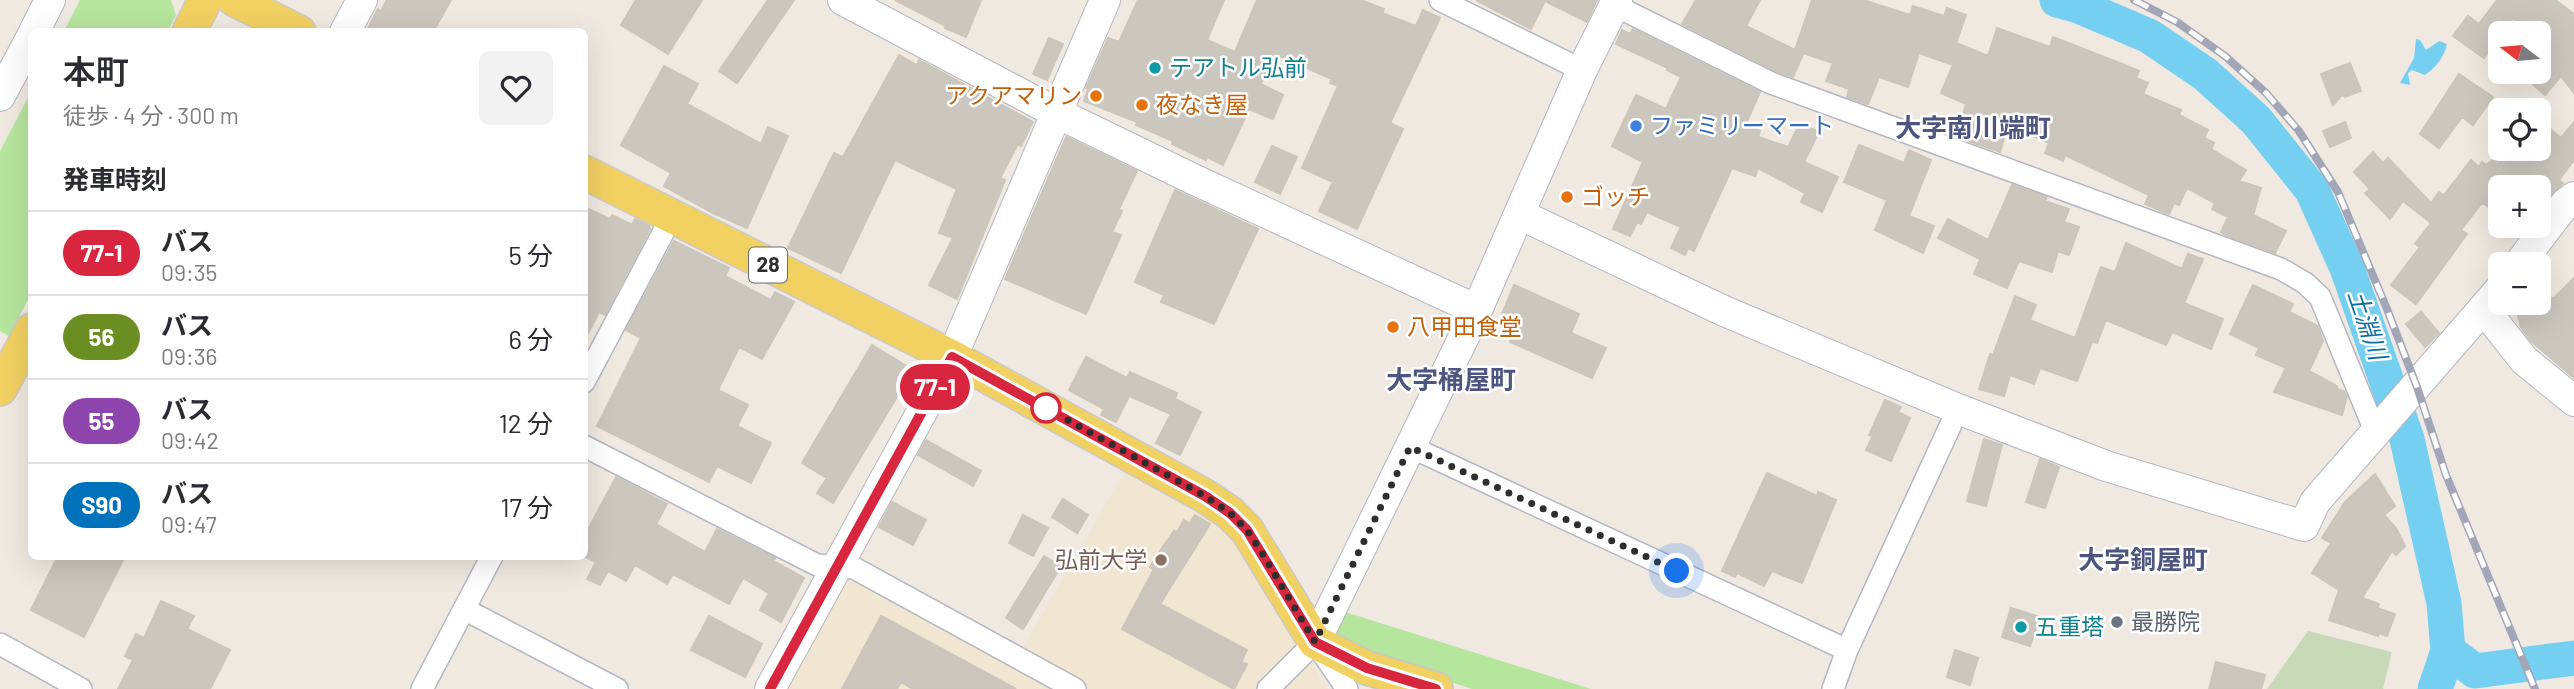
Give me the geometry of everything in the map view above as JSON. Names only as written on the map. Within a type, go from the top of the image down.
[{"type":"main road","points":[[191,28],[205,0]]},
{"type":"main road","points":[[234,0],[291,28]]},
{"type":"main road","name":"28","points":[[588,174],[952,357],[1205,496],[1230,513],[1247,530],[1315,642]]},
{"type":"main road","points":[[0,389],[17,341]]},
{"type":"main road","points":[[1315,642],[1367,668],[1436,689]]},
{"type":"street","points":[[36,28],[50,0]]},
{"type":"street","points":[[347,28],[362,0]]},
{"type":"street","points":[[843,0],[1057,113],[1477,310]]},
{"type":"street","points":[[770,689],[952,357],[1105,0]]},
{"type":"street","points":[[1440,0],[1582,70]]},
{"type":"street","points":[[1268,689],[1315,642],[1477,310],[1582,70],[1615,3],[1771,83],[2281,269],[2305,283],[2320,297],[2375,431]]},
{"type":"street","points":[[0,96],[28,43]]},
{"type":"street","points":[[2528,252],[2566,203],[2574,197]]},
{"type":"street","points":[[1519,214],[1724,311],[1958,409],[2106,466],[2304,526],[2315,502],[2488,305]]},
{"type":"street","points":[[588,374],[672,216]]},
{"type":"street","points":[[2501,315],[2524,360],[2574,401]]},
{"type":"street","points":[[1833,689],[1847,650],[1958,409]]},
{"type":"street","points":[[1410,447],[1847,650]]},
{"type":"street","points":[[588,448],[817,565],[854,568],[1075,689]]},
{"type":"street","points":[[422,689],[490,560]]},
{"type":"street","points":[[464,609],[617,689]]},
{"type":"street","points":[[1315,642],[1347,689]]},
{"type":"street","points":[[0,644],[81,689]]},
{"type":"shaded area","name":"弘前大学","points":[[1127,467],[1212,517],[1237,540],[1282,619],[1328,689],[787,689],[842,587],[856,580],[1013,665]]},
{"type":"green space","points":[[80,0],[171,0],[176,15],[170,28],[66,28]]},
{"type":"green space","points":[[28,98],[28,300],[9,336],[0,331],[0,151]]},
{"type":"green space","points":[[1342,611],[1591,689],[1472,689],[1334,641],[1333,630]]},
{"type":"green space","points":[[2308,631],[2392,652],[2383,689],[2267,689]]},
{"type":"water","points":[[2416,39],[2420,40],[2426,50],[2439,41],[2447,44],[2441,58],[2429,72],[2425,75],[2412,70],[2408,73],[2410,85],[2400,83],[2414,58]]},
{"type":"building","points":[[387,0],[451,0],[435,28],[368,28],[378,9],[381,11]]},
{"type":"building","points":[[636,0],[702,0],[668,54],[621,25]]},
{"type":"building","points":[[768,0],[794,0],[737,83],[719,71]]},
{"type":"building","points":[[895,0],[981,0],[966,37]]},
{"type":"building","points":[[1138,0],[1224,0],[1207,40],[1235,52],[1257,0],[1361,0],[1384,9],[1382,13],[1416,26],[1423,10],[1440,18],[1390,123],[1403,129],[1357,229],[1319,211],[1333,182],[1302,168],[1338,86],[1330,83],[1332,79],[1275,54],[1261,84],[1283,95],[1273,119],[1249,109],[1223,165],[1172,144],[1173,141],[1136,125],[1137,122],[1084,101],[1088,89],[1086,88],[1108,38],[1119,42]]},
{"type":"building","points":[[1476,0],[1597,0],[1587,22],[1545,1],[1531,29]]},
{"type":"building","points":[[1696,0],[1760,0],[1746,26],[1795,50],[1812,0],[1863,0],[1910,15],[1913,6],[1944,16],[1947,8],[1966,15],[1956,43],[1988,56],[1997,28],[2050,47],[2053,37],[2125,65],[2139,71],[2136,78],[2148,83],[2143,94],[2181,110],[2179,115],[2208,130],[2204,138],[2214,143],[2211,149],[2246,170],[2239,181],[2261,188],[2253,215],[2286,231],[2275,253],[2228,236],[2221,232],[2228,217],[2212,209],[2215,203],[2187,188],[2179,205],[2174,203],[2169,214],[2166,213],[2145,204],[2149,195],[2065,155],[2063,161],[2045,153],[2049,143],[2008,125],[2000,152],[1957,137],[1966,104],[1941,93],[1953,65],[1919,53],[1908,87],[1879,77],[1868,104],[1847,97],[1849,89],[1826,81],[1833,63],[1797,51],[1803,54],[1793,77],[1776,71],[1682,24]]},
{"type":"building","points":[[2497,0],[2555,0],[2574,14],[2574,93],[2561,76],[2545,95],[2533,84],[2552,84],[2552,21],[2517,21],[2513,18],[2511,21],[2488,21],[2488,52],[2484,58],[2453,36],[2468,16],[2479,24]]},
{"type":"building","points":[[1633,29],[1760,92],[1745,126],[1760,131],[1758,137],[1788,147],[1800,123],[1819,132],[1804,162],[1838,177],[1822,212],[1801,202],[1805,193],[1758,168],[1755,176],[1732,168],[1694,251],[1688,248],[1685,255],[1671,248],[1681,227],[1647,212],[1641,224],[1637,222],[1630,236],[1613,229],[1643,162],[1612,146],[1636,95],[1666,109],[1681,77],[1667,70],[1668,68],[1616,44],[1622,30],[1630,34]]},
{"type":"building","points":[[1049,38],[1063,44],[1047,80],[1033,74]]},
{"type":"building","points":[[899,55],[917,65],[919,60],[1033,122],[1000,178],[1005,180],[957,299],[929,285],[953,238],[939,233],[957,189],[895,160],[841,273],[788,248],[834,153],[843,157]]},
{"type":"building","points":[[2350,63],[2361,91],[2345,97],[2342,95],[2333,105],[2321,74]]},
{"type":"building","points":[[664,66],[698,84],[687,104],[761,144],[768,127],[788,136],[747,228],[664,186],[671,173],[621,145]]},
{"type":"building","points":[[2459,74],[2493,97],[2488,98],[2488,104],[2473,125],[2462,117],[2439,148],[2420,134]]},
{"type":"building","points":[[2345,122],[2351,138],[2330,147],[2323,131]]},
{"type":"building","points":[[2574,122],[2574,160],[2559,180],[2563,183],[2551,195],[2551,175],[2488,175],[2488,206],[2481,204],[2461,230],[2467,234],[2416,304],[2391,285],[2420,247],[2415,244],[2431,223],[2403,201],[2390,219],[2365,193],[2370,189],[2354,172],[2373,152],[2383,163],[2388,158],[2431,203],[2439,192],[2444,195],[2471,160],[2479,167],[2482,162],[2486,165],[2491,161],[2551,161],[2551,130],[2561,138]]},
{"type":"building","points":[[1066,137],[1137,171],[1119,209],[1122,211],[1112,232],[1121,235],[1086,314],[1005,279]]},
{"type":"building","points":[[1859,145],[1904,163],[1909,150],[1931,160],[1909,216],[1934,226],[1923,253],[1875,230],[1887,200],[1844,182]]},
{"type":"building","points":[[1272,146],[1297,157],[1280,194],[1255,182]]},
{"type":"building","points":[[2012,185],[2047,197],[2045,201],[2069,209],[2064,222],[2079,227],[2069,255],[2058,251],[2052,272],[2019,261],[2007,288],[1974,274],[1980,259],[1938,238],[1948,219],[1988,240]]},
{"type":"building","points":[[1175,190],[1258,229],[1214,324],[1161,302],[1164,295],[1135,282]]},
{"type":"building","points":[[588,209],[610,219],[612,215],[632,225],[635,219],[650,229],[605,315],[599,312],[588,333]]},
{"type":"building","points":[[674,241],[729,268],[725,276],[771,300],[775,292],[794,302],[762,359],[739,347],[718,390],[748,405],[737,426],[771,443],[751,483],[717,466],[709,482],[597,426],[641,338],[626,330]]},
{"type":"building","points":[[2126,243],[2182,269],[2188,254],[2203,259],[2184,303],[2223,319],[2211,349],[2172,332],[2166,345],[2106,320],[2097,343],[2092,342],[2077,381],[2040,368],[2034,384],[2010,375],[2004,396],[1979,389],[1990,354],[1993,355],[2015,296],[2036,305],[2030,320],[2075,338],[2101,267],[2115,272]]},
{"type":"building","points":[[2574,278],[2574,378],[2531,341],[2521,327],[2518,315],[2551,315],[2551,298],[2554,298]]},
{"type":"building","points":[[1514,285],[1579,314],[1571,333],[1606,348],[1592,378],[1510,342],[1517,326],[1500,319]]},
{"type":"building","points":[[2253,285],[2293,304],[2289,312],[2318,326],[2323,341],[2309,371],[2344,391],[2347,396],[2342,415],[2274,392],[2286,368],[2256,355],[2259,348],[2230,334]]},
{"type":"building","points":[[2421,312],[2439,333],[2425,347],[2406,324]]},
{"type":"building","points":[[872,345],[913,370],[833,503],[817,493],[827,478],[802,463]]},
{"type":"building","points":[[1086,357],[1127,378],[1130,372],[1177,393],[1175,399],[1201,412],[1180,455],[1156,443],[1171,414],[1129,396],[1116,422],[1101,415],[1104,409],[1069,390]]},
{"type":"building","points":[[1885,400],[1901,407],[1898,412],[1910,418],[1891,461],[1866,450],[1873,436],[1869,435]]},
{"type":"building","points":[[1984,439],[2002,445],[1986,506],[1967,501]]},
{"type":"building","points":[[926,440],[981,471],[973,486],[918,455]]},
{"type":"building","points":[[2040,459],[2059,467],[2045,508],[2026,502]]},
{"type":"building","points":[[1767,473],[1817,496],[1818,492],[1836,500],[1802,583],[1772,571],[1764,586],[1737,573],[1735,577],[1722,571]]},
{"type":"building","points":[[2375,474],[2395,506],[2384,515],[2396,528],[2405,546],[2396,555],[2392,551],[2362,598],[2379,604],[2377,608],[2395,614],[2387,636],[2379,633],[2378,636],[2329,620],[2339,590],[2312,573],[2331,543],[2322,538],[2345,502]]},
{"type":"building","points":[[616,477],[667,504],[656,524],[705,552],[717,529],[775,558],[774,561],[804,578],[781,622],[760,610],[769,593],[743,578],[729,604],[673,574],[667,584],[635,565],[626,581],[608,571],[600,585],[587,579],[596,562],[588,558],[588,530]]},
{"type":"building","points":[[1063,499],[1088,515],[1077,533],[1052,517]]},
{"type":"building","points":[[892,502],[926,520],[913,545],[879,527]]},
{"type":"building","points":[[1023,515],[1048,528],[1033,556],[1009,543]]},
{"type":"building","points":[[1195,515],[1210,524],[1160,604],[1247,650],[1241,662],[1247,664],[1234,689],[1122,629],[1154,569],[1150,567],[1162,548],[1184,520],[1189,524]]},
{"type":"building","points":[[1044,556],[1061,566],[1023,629],[1006,618]]},
{"type":"building","points":[[56,560],[123,560],[84,637],[31,610]]},
{"type":"building","points":[[161,601],[194,616],[187,629],[230,650],[210,689],[118,689],[133,660],[125,656],[136,634],[144,638]]},
{"type":"building","name":"五重塔","points":[[2011,608],[2040,617],[2030,646],[2002,637]]},
{"type":"building","points":[[709,616],[762,644],[745,677],[691,650]]},
{"type":"building","points":[[881,616],[1016,689],[913,689],[901,682],[897,689],[842,689]]},
{"type":"building","points":[[1955,650],[1978,658],[1970,685],[1947,677]]},
{"type":"building","points":[[2216,662],[2265,675],[2261,689],[2209,689]]},
{"type":"waterway","name":"土淵川","points":[[2057,0],[2076,5],[2149,36],[2205,74],[2256,120],[2312,190],[2347,268],[2407,439],[2444,603],[2448,651],[2435,689]]},
{"type":"waterway","name":"土淵川","points":[[2448,651],[2475,671],[2574,658]]},
{"type":"railway","points":[[2134,0],[2177,22],[2225,56],[2266,93],[2299,131],[2338,192],[2417,387],[2446,475],[2535,689]]},
{"type":"bus line","name":"77-1","points":[[770,689],[952,357],[1205,496],[1230,513],[1247,530],[1261,551],[1315,642],[1367,668],[1436,689]]},
{"type":"place","name":"テアトル弘前","points":[[1155,68]]},
{"type":"place","name":"アクアマリン","points":[[1096,96]]},
{"type":"place","name":"夜なき屋","points":[[1142,105]]},
{"type":"place","name":"ファミリーマート","points":[[1636,126]]},
{"type":"place","name":"ゴッチ","points":[[1567,197]]},
{"type":"place","name":"八甲田食堂","points":[[1393,327]]},
{"type":"place","name":"弘前大学","points":[[1161,560]]},
{"type":"place","name":"最勝院","points":[[2117,622]]},
{"type":"place","name":"五重塔","points":[[2021,627]]},
{"type":"district","name":"大字南川端町","points":[[1973,128]]},
{"type":"district","name":"大字桶屋町","points":[[1451,380]]},
{"type":"district","name":"大字銅屋町","points":[[2143,560]]},
{"type":"route","points":[[1046,408],[1205,496],[1230,513],[1247,530],[1261,551],[1315,642],[1410,447],[1677,571]]}]
